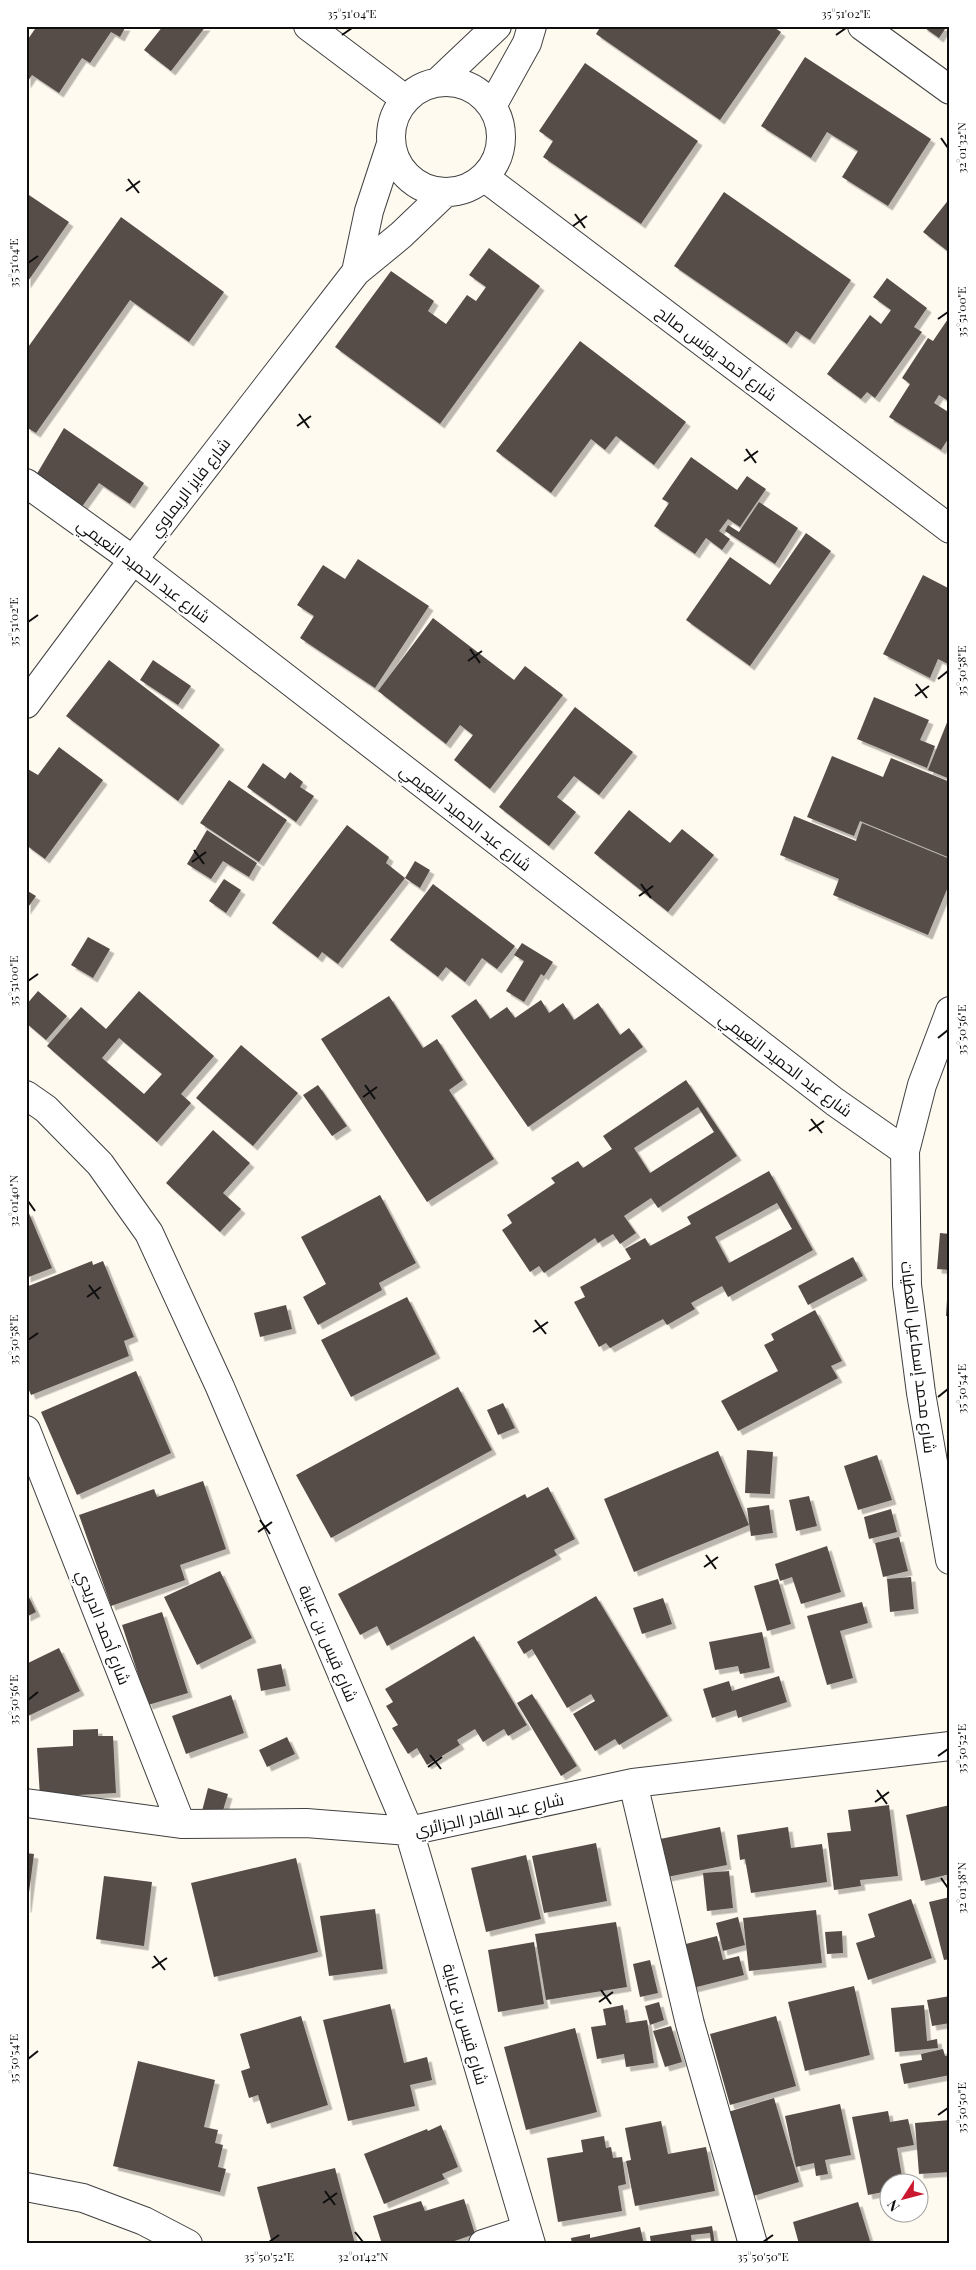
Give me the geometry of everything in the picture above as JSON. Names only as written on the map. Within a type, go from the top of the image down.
[{"type":"street","points":[[308,26],[405,99]]},
{"type":"street","points":[[439,81],[497,26]]},
{"type":"street","points":[[492,106],[528,43],[532,26]]},
{"type":"street","points":[[862,26],[950,90]]},
{"type":"street","points":[[439,81],[460,83],[478,91],[492,106],[499,124],[501,143],[495,161],[484,177],[460,190],[446,192],[426,188],[409,178],[397,163],[391,144],[393,119],[405,99],[421,87],[439,81]]},
{"type":"street","name":"شارع فايز الريماوي","points":[[356,272],[369,211],[391,144]]},
{"type":"street","name":"شارع أحمد يونس صالح","points":[[484,177],[950,529]]},
{"type":"street","name":"شارع فايز الريماوي","points":[[26,704],[133,560],[356,272],[401,235],[446,192]]},
{"type":"street","name":"شارع عبد الحميد النعيمي","points":[[26,482],[133,560],[835,1102],[904,1151]]},
{"type":"street","name":"شارع محمد إسماعيل العطيات","points":[[950,1011],[922,1085],[904,1151],[906,1285],[921,1393],[950,1560]]},
{"type":"street","name":"شارع قيس بن عباية","points":[[26,1095],[46,1110],[100,1164],[149,1233],[220,1387],[409,1831],[528,2237]]},
{"type":"street","name":"شارع أحمد الدريدي","points":[[26,1430],[181,1824]]},
{"type":"street","name":"شارع عبد القادر الجزائري","points":[[26,1803],[181,1824],[306,1823],[409,1831],[633,1783],[950,1746]]},
{"type":"street","points":[[633,1783],[690,2024],[753,2244]]},
{"type":"street","points":[[26,2187],[83,2198],[144,2222],[188,2244]]},
{"type":"street","points":[[483,2244],[528,2237]]},
{"type":"building","points":[[37,26],[126,26],[120,37],[111,32],[90,63],[82,58],[59,93],[32,75],[26,84],[26,42]]},
{"type":"building","points":[[163,26],[206,26],[171,71],[144,50]]},
{"type":"building","points":[[601,26],[772,26],[781,32],[720,120],[596,34]]},
{"type":"building","points":[[922,26],[947,26],[939,38]]},
{"type":"building","points":[[805,57],[931,139],[888,206],[842,177],[858,151],[827,132],[811,158],[761,126]]},
{"type":"building","points":[[585,63],[698,141],[641,224],[543,157],[553,141],[539,131]]},
{"type":"building","points":[[724,192],[851,280],[810,340],[796,331],[787,344],[674,266]]},
{"type":"building","points":[[26,193],[69,222],[26,284]]},
{"type":"building","points":[[950,198],[950,253],[923,232]]},
{"type":"building","points":[[121,217],[224,292],[189,342],[130,300],[36,433],[26,427],[26,350]]},
{"type":"building","points":[[489,248],[540,286],[440,424],[335,347],[391,271],[434,301],[428,311],[446,324],[467,295],[476,301],[486,287],[469,275]]},
{"type":"building","points":[[887,278],[927,308],[914,327],[922,332],[875,398],[867,392],[861,399],[827,374],[870,315],[881,324],[891,310],[873,297]]},
{"type":"building","points":[[950,316],[950,402],[939,395],[934,403],[950,413],[950,436],[941,450],[889,417],[910,384],[902,378],[928,338],[933,341]]},
{"type":"building","points":[[580,341],[686,422],[654,465],[616,436],[605,450],[591,439],[551,493],[496,451]]},
{"type":"building","points":[[64,428],[144,483],[130,504],[99,483],[81,508],[35,477]]},
{"type":"building","points":[[691,457],[737,490],[747,476],[766,489],[740,527],[728,519],[719,531],[730,539],[722,550],[706,538],[695,554],[654,526],[669,503],[662,499]]},
{"type":"building","points":[[759,502],[798,528],[775,564],[725,531],[728,525],[739,532]]},
{"type":"building","points":[[806,533],[831,551],[750,666],[686,620],[730,557],[770,585]]},
{"type":"building","points":[[358,559],[429,606],[375,688],[300,638],[314,616],[297,605],[323,565],[345,579]]},
{"type":"building","points":[[923,575],[950,589],[950,665],[938,659],[930,678],[883,654]]},
{"type":"building","points":[[433,618],[514,680],[525,666],[563,695],[490,789],[454,760],[473,735],[460,725],[446,744],[378,691]]},
{"type":"building","points":[[109,660],[220,745],[178,801],[66,716]]},
{"type":"building","points":[[153,660],[191,686],[178,705],[140,680]]},
{"type":"building","points":[[874,697],[929,720],[920,740],[935,746],[927,768],[857,739]]},
{"type":"building","points":[[575,707],[633,752],[599,795],[574,776],[557,797],[576,812],[549,846],[499,807]]},
{"type":"building","points":[[950,715],[950,779],[928,770]]},
{"type":"building","points":[[59,747],[103,780],[45,859],[26,845],[26,768],[38,775]]},
{"type":"building","points":[[832,756],[883,777],[891,758],[950,782],[950,858],[860,821],[854,836],[807,817]]},
{"type":"building","points":[[263,763],[285,779],[290,772],[303,782],[300,787],[314,796],[296,822],[247,787]]},
{"type":"building","points":[[229,780],[287,820],[259,862],[200,823]]},
{"type":"building","points":[[629,810],[670,843],[682,829],[714,855],[668,912],[594,853]]},
{"type":"building","points":[[794,816],[856,841],[862,823],[950,859],[950,882],[928,935],[833,895],[839,879],[780,855]]},
{"type":"building","points":[[347,825],[389,857],[386,863],[405,878],[338,964],[322,952],[318,958],[272,923]]},
{"type":"building","points":[[207,830],[257,863],[249,877],[223,861],[211,879],[187,864]]},
{"type":"building","points":[[415,861],[430,870],[420,888],[405,878]]},
{"type":"building","points":[[224,879],[241,890],[226,913],[209,901]]},
{"type":"building","points":[[433,884],[515,946],[497,969],[482,958],[465,982],[446,967],[438,977],[390,940]]},
{"type":"building","points":[[26,890],[36,896],[26,910]]},
{"type":"building","points":[[88,937],[110,949],[93,978],[71,965]]},
{"type":"building","points":[[522,943],[553,962],[544,976],[541,974],[524,1002],[506,991],[524,961],[514,955]]},
{"type":"building","points":[[38,991],[67,1016],[46,1040],[26,1023],[26,1005]]},
{"type":"building","points":[[139,991],[214,1056],[181,1094],[191,1103],[157,1142],[47,1046],[81,1007],[106,1029]],"holes":[[[119,1038],[162,1074],[144,1094],[102,1058]]]},
{"type":"building","points":[[389,996],[423,1048],[437,1039],[463,1080],[449,1090],[494,1159],[427,1202],[321,1039]]},
{"type":"building","points":[[476,999],[490,1019],[507,1007],[515,1018],[541,1000],[549,1013],[563,1003],[574,1020],[598,1003],[620,1035],[629,1028],[643,1047],[528,1127],[451,1016]]},
{"type":"building","points":[[241,1045],[298,1093],[253,1146],[196,1098]]},
{"type":"building","points":[[686,1080],[737,1156],[658,1208],[651,1198],[624,1216],[636,1233],[620,1244],[613,1234],[598,1243],[595,1238],[544,1273],[539,1266],[530,1272],[502,1230],[512,1223],[507,1215],[555,1183],[551,1178],[578,1161],[583,1168],[612,1149],[603,1136]],"holes":[[[698,1107],[714,1132],[650,1173],[634,1148]]]},
{"type":"building","points":[[318,1085],[347,1126],[332,1136],[303,1095]]},
{"type":"building","points":[[213,1130],[250,1163],[223,1193],[241,1209],[220,1232],[166,1183]]},
{"type":"building","points":[[769,1171],[813,1250],[728,1297],[722,1286],[691,1303],[695,1309],[667,1325],[663,1319],[610,1348],[606,1343],[599,1347],[574,1302],[585,1297],[580,1287],[631,1259],[625,1249],[645,1238],[650,1246],[691,1224],[687,1217]],"holes":[[[777,1203],[792,1229],[729,1263],[715,1237]]]},
{"type":"building","points":[[380,1195],[416,1263],[379,1283],[382,1290],[318,1325],[303,1297],[326,1284],[301,1237]]},
{"type":"building","points":[[28,1211],[52,1268],[26,1278],[26,1212]]},
{"type":"building","points":[[940,1233],[950,1234],[950,1270],[937,1269]]},
{"type":"building","points":[[853,1257],[863,1276],[808,1305],[798,1286]]},
{"type":"building","points":[[92,1261],[93,1265],[103,1261],[134,1337],[124,1341],[129,1356],[31,1395],[26,1383],[26,1287]]},
{"type":"building","points":[[948,1284],[950,1284],[950,1316],[946,1316]]},
{"type":"building","points":[[407,1297],[436,1354],[351,1397],[321,1340]]},
{"type":"building","points":[[286,1305],[292,1329],[260,1337],[254,1313]]},
{"type":"building","points":[[815,1310],[842,1361],[831,1366],[838,1378],[738,1431],[721,1401],[778,1371],[764,1345],[774,1340],[771,1334]]},
{"type":"building","points":[[136,1371],[171,1453],[77,1495],[41,1412]]},
{"type":"building","points":[[458,1387],[492,1450],[331,1538],[296,1475]]},
{"type":"building","points":[[503,1403],[515,1428],[498,1435],[487,1410]]},
{"type":"building","points":[[747,1450],[773,1452],[770,1494],[745,1493]]},
{"type":"building","points":[[718,1451],[749,1525],[634,1572],[604,1499]]},
{"type":"building","points":[[877,1455],[892,1500],[858,1510],[844,1466]]},
{"type":"building","points":[[203,1481],[226,1549],[180,1565],[185,1580],[111,1606],[79,1515],[154,1489],[157,1497]]},
{"type":"building","points":[[548,1487],[575,1539],[554,1550],[557,1555],[387,1646],[377,1626],[360,1635],[338,1594],[525,1494],[527,1498]]},
{"type":"building","points":[[809,1496],[817,1526],[796,1531],[789,1500]]},
{"type":"building","points":[[769,1505],[773,1533],[751,1536],[747,1508]]},
{"type":"building","points":[[891,1509],[897,1532],[869,1539],[864,1517]]},
{"type":"building","points":[[899,1537],[908,1571],[883,1577],[875,1543]]},
{"type":"building","points":[[827,1546],[841,1592],[801,1604],[792,1577],[780,1581],[775,1564]]},
{"type":"building","points":[[220,1571],[252,1638],[197,1665],[164,1597]]},
{"type":"building","points":[[911,1577],[914,1609],[890,1612],[887,1579]]},
{"type":"building","points":[[778,1579],[791,1624],[767,1631],[754,1586]]},
{"type":"building","points":[[26,1591],[36,1612],[26,1617]]},
{"type":"building","points":[[596,1596],[668,1716],[619,1745],[615,1739],[595,1751],[573,1714],[595,1701],[591,1694],[567,1708],[532,1649],[524,1654],[517,1642]]},
{"type":"building","points":[[663,1598],[672,1624],[642,1634],[633,1608]]},
{"type":"building","points":[[862,1602],[868,1623],[840,1631],[853,1678],[827,1685],[807,1616]]},
{"type":"building","points":[[162,1612],[188,1693],[148,1705],[122,1625]]},
{"type":"building","points":[[762,1632],[770,1668],[740,1674],[738,1666],[715,1670],[709,1642]]},
{"type":"building","points":[[474,1636],[527,1725],[508,1736],[504,1729],[483,1742],[475,1729],[457,1740],[460,1745],[427,1765],[417,1748],[408,1754],[392,1728],[398,1725],[386,1706],[393,1702],[385,1689]]},
{"type":"building","points":[[59,1648],[80,1691],[26,1717],[26,1664]]},
{"type":"building","points":[[281,1664],[286,1686],[261,1691],[257,1669]]},
{"type":"building","points":[[779,1676],[787,1702],[738,1718],[736,1710],[712,1718],[703,1689],[729,1681],[732,1691]]},
{"type":"building","points":[[532,1694],[577,1766],[561,1776],[517,1703]]},
{"type":"building","points":[[231,1695],[244,1733],[186,1754],[172,1716]]},
{"type":"building","points":[[98,1729],[98,1736],[113,1736],[116,1793],[40,1797],[37,1748],[73,1746],[73,1730]]},
{"type":"building","points":[[287,1737],[295,1754],[267,1767],[259,1750]]},
{"type":"building","points":[[208,1788],[228,1794],[221,1817],[202,1811]]},
{"type":"building","points":[[889,1805],[898,1876],[860,1880],[861,1886],[834,1890],[827,1833],[851,1831],[848,1810]]},
{"type":"building","points":[[950,1805],[950,1874],[921,1881],[906,1815]]},
{"type":"building","points":[[720,1827],[727,1865],[667,1877],[660,1839]]},
{"type":"building","points":[[788,1827],[791,1848],[822,1844],[827,1882],[751,1893],[745,1859],[740,1860],[737,1835]]},
{"type":"building","points":[[596,1843],[607,1901],[544,1913],[532,1856]]},
{"type":"building","points":[[26,1853],[34,1854],[27,1908],[26,1908]]},
{"type":"building","points":[[526,1855],[541,1919],[486,1932],[471,1868]]},
{"type":"building","points":[[296,1858],[318,1952],[214,1977],[191,1883]]},
{"type":"building","points":[[729,1871],[733,1908],[707,1911],[703,1873]]},
{"type":"building","points":[[104,1876],[152,1882],[144,1946],[96,1939]]},
{"type":"building","points":[[950,1897],[950,1959],[944,1960],[929,1902]]},
{"type":"building","points":[[911,1899],[932,1958],[868,1980],[856,1943],[875,1937],[868,1914]]},
{"type":"building","points":[[375,1909],[383,1969],[329,1976],[320,1916]]},
{"type":"building","points":[[816,1910],[822,1963],[749,1971],[743,1918]]},
{"type":"building","points":[[738,1917],[745,1945],[723,1951],[716,1923]]},
{"type":"building","points":[[616,1922],[627,1987],[546,2000],[535,1934]]},
{"type":"building","points":[[842,1931],[843,1953],[827,1954],[825,1932]]},
{"type":"building","points":[[717,1936],[723,1960],[739,1956],[744,1975],[685,1990],[674,1947]]},
{"type":"building","points":[[534,1942],[544,2004],[498,2012],[488,1950]]},
{"type":"building","points":[[650,1960],[658,1993],[640,1997],[633,1964]]},
{"type":"building","points":[[854,1986],[870,2055],[805,2071],[788,2002]]},
{"type":"building","points":[[950,1996],[950,2023],[932,2026],[927,2000]]},
{"type":"building","points":[[659,2002],[664,2020],[650,2025],[645,2006]]},
{"type":"building","points":[[390,2004],[404,2063],[427,2057],[432,2080],[410,2085],[415,2106],[348,2121],[323,2020]]},
{"type":"building","points":[[623,2005],[626,2023],[647,2020],[654,2063],[626,2067],[624,2054],[597,2059],[591,2027],[606,2025],[603,2009]]},
{"type":"building","points":[[924,2005],[927,2041],[937,2039],[938,2048],[895,2052],[891,2008]]},
{"type":"building","points":[[301,2016],[328,2105],[267,2124],[258,2095],[249,2098],[241,2071],[250,2068],[240,2034]]},
{"type":"building","points":[[776,2016],[796,2086],[730,2105],[710,2034]]},
{"type":"building","points":[[671,2026],[682,2062],[665,2067],[653,2031]]},
{"type":"building","points":[[575,2028],[597,2112],[526,2130],[504,2047]]},
{"type":"building","points":[[943,2049],[945,2056],[947,2056],[950,2075],[904,2084],[900,2064],[922,2060],[921,2054]]},
{"type":"building","points":[[138,2061],[215,2080],[204,2127],[218,2130],[215,2143],[223,2145],[218,2167],[226,2169],[220,2192],[113,2166]]},
{"type":"building","points":[[774,2098],[799,2182],[753,2196],[728,2112]]},
{"type":"building","points":[[840,2104],[851,2155],[825,2160],[828,2174],[816,2176],[814,2163],[796,2167],[785,2116]]},
{"type":"building","points":[[888,2111],[890,2122],[908,2119],[914,2145],[897,2148],[901,2172],[878,2172],[878,2193],[868,2195],[852,2117]]},
{"type":"building","points":[[950,2120],[950,2172],[919,2172],[915,2123]]},
{"type":"building","points":[[661,2121],[668,2154],[706,2147],[715,2191],[635,2206],[626,2161],[631,2160],[625,2128]]},
{"type":"building","points":[[441,2125],[458,2167],[442,2174],[445,2179],[384,2204],[364,2154]]},
{"type":"building","points":[[604,2136],[606,2148],[611,2147],[613,2158],[622,2157],[626,2184],[618,2186],[622,2211],[558,2222],[547,2158],[583,2152],[581,2140]]},
{"type":"building","points":[[335,2168],[355,2244],[272,2244],[257,2187]]},
{"type":"building","points":[[464,2199],[475,2234],[446,2244],[382,2244],[373,2216],[421,2201],[425,2211]]},
{"type":"building","points":[[858,2202],[871,2244],[799,2244],[793,2222]]},
{"type":"building","points":[[712,2226],[715,2244],[711,2244],[710,2233],[691,2235],[692,2244],[651,2244],[650,2236]]},
{"type":"building","points":[[640,2227],[644,2244],[572,2244],[571,2238],[590,2234],[590,2238]]}]
